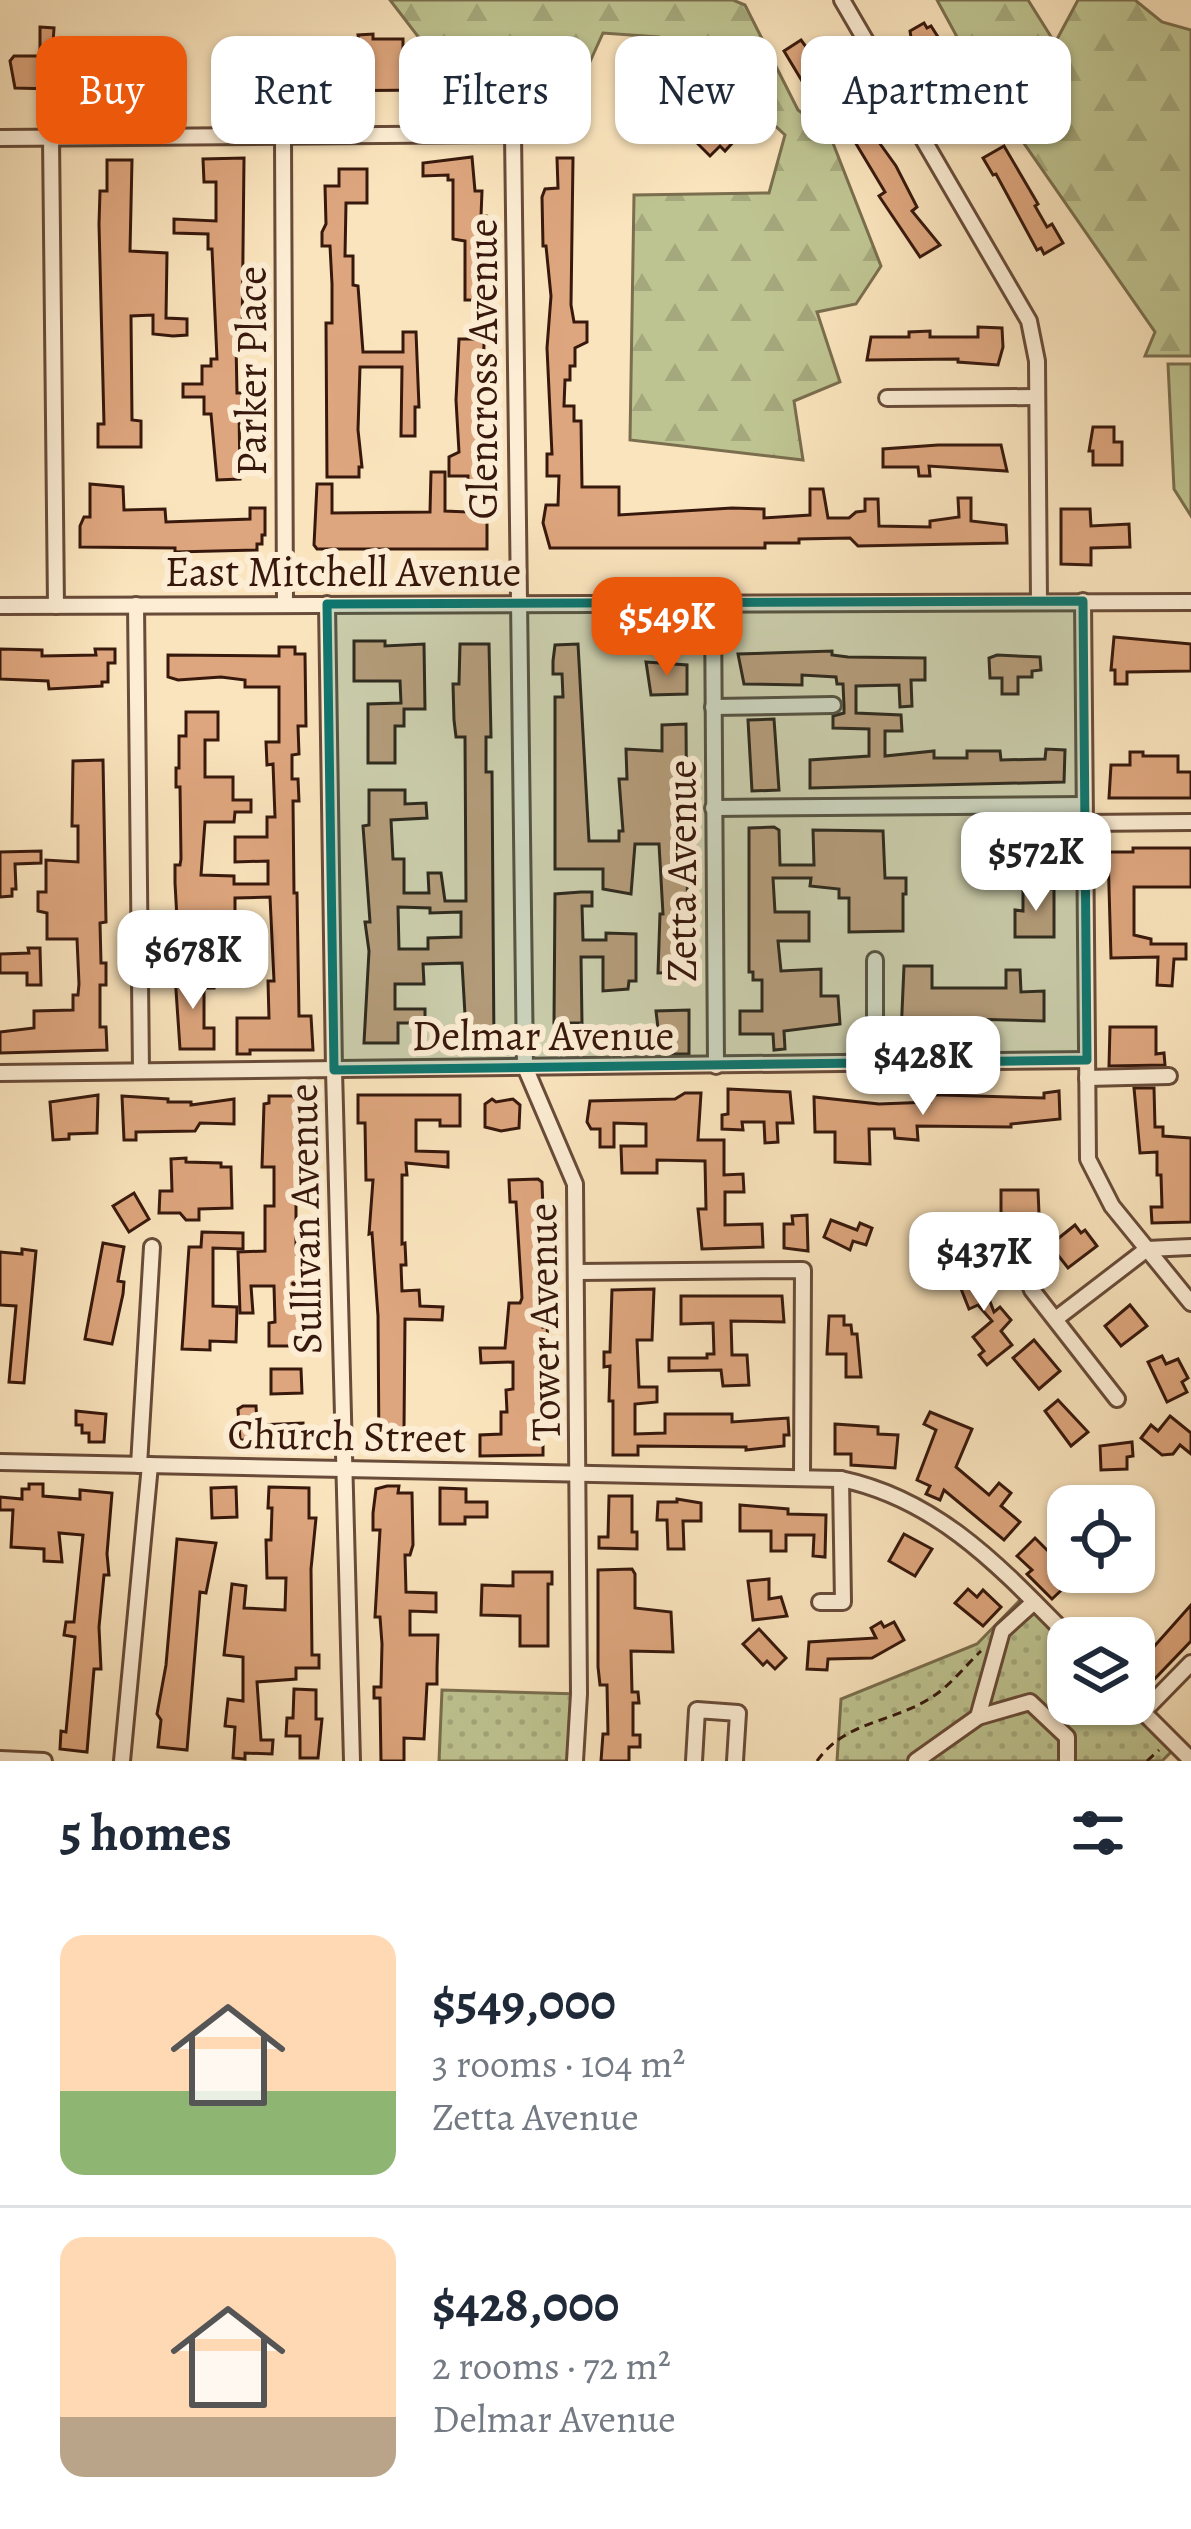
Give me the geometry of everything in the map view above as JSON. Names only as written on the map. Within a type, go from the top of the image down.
[{"type":"street","points":[[842,0],[1021,302],[1035,341],[1040,601]]},
{"type":"street","name":"Glencross Avenue","points":[[375,136],[513,134],[516,604]]},
{"type":"street","points":[[0,138],[36,138]]},
{"type":"street","points":[[51,144],[56,606]]},
{"type":"street","name":"Parker Place","points":[[284,144],[285,604]]},
{"type":"street","points":[[887,398],[1036,397]]},
{"type":"street","points":[[1083,601],[1088,1159],[1112,1207],[1191,1303]]},
{"type":"street","name":"Zetta Avenue","points":[[713,602],[716,1066]]},
{"type":"street","name":"East Mitchell Avenue","points":[[0,606],[1191,602]]},
{"type":"street","points":[[136,604],[141,1072]]},
{"type":"street","name":"Sullivan Avenue","points":[[327,604],[352,1761]]},
{"type":"street","name":"Tower Avenue","points":[[516,604],[525,1067],[575,1184],[579,1694],[575,1761]]},
{"type":"street","points":[[713,707],[832,705]]},
{"type":"street","points":[[713,808],[1084,805]]},
{"type":"street","points":[[1085,823],[1191,822]]},
{"type":"street","points":[[875,960],[875,1064]]},
{"type":"street","name":"Delmar Avenue","points":[[0,1073],[1087,1060]]},
{"type":"street","points":[[1087,1078],[1169,1076]]},
{"type":"street","points":[[122,1761],[145,1465],[152,1247]]},
{"type":"street","points":[[1057,1318],[1147,1249],[1191,1247]]},
{"type":"street","points":[[1021,1261],[1032,1290],[1117,1399]]},
{"type":"street","points":[[578,1272],[803,1270],[802,1476]]},
{"type":"street","name":"Church Street","points":[[0,1462],[841,1479],[886,1492],[945,1521],[1049,1617]]},
{"type":"street","points":[[820,1602],[843,1602],[841,1479]]},
{"type":"street","points":[[978,1717],[1002,1631],[1034,1602]]},
{"type":"street","points":[[1155,1693],[1191,1663]]},
{"type":"street","points":[[916,1761],[978,1717],[1030,1702],[1067,1737],[1067,1761]]},
{"type":"street","points":[[694,1761],[697,1710],[738,1712],[735,1761]]},
{"type":"street","points":[[1155,1724],[1191,1760]]},
{"type":"street","points":[[0,1759],[44,1761]]},
{"type":"path","points":[[817,1761],[827,1746],[850,1729],[932,1697],[1002,1631]]},
{"type":"path","points":[[1147,1761],[1161,1748]]},
{"type":"highlighted area","points":[[1083,601],[1087,1060],[334,1070],[327,604]]},
{"type":"green space","points":[[390,0],[733,0],[745,5],[761,36],[603,33],[591,59],[591,36],[418,36]]},
{"type":"green space","points":[[937,0],[1028,0],[1051,36],[957,36]]},
{"type":"green space","points":[[1078,0],[1135,0],[1162,22],[1191,30],[1191,356],[1145,356],[1155,332],[1024,144],[1071,144],[1071,36],[1059,36]]},
{"type":"green space","points":[[777,68],[801,112],[801,144],[833,144],[881,266],[856,304],[817,312],[840,382],[794,401],[803,460],[630,440],[634,195],[769,193],[785,135],[777,128]]},
{"type":"green space","points":[[1168,364],[1191,364],[1191,516],[1174,489]]},
{"type":"green space","points":[[1026,1594],[1048,1617],[1047,1725],[1155,1725],[1177,1746],[1162,1761],[837,1761],[841,1699],[977,1644]]},
{"type":"green space","points":[[442,1690],[579,1694],[575,1761],[439,1761]]},
{"type":"building","points":[[924,23],[937,36],[911,36],[910,31]]},
{"type":"building","points":[[40,27],[54,28],[53,36],[40,36]]},
{"type":"building","points":[[375,39],[399,39],[399,90],[375,90]]},
{"type":"building","points":[[801,40],[801,79],[784,51]]},
{"type":"building","points":[[14,56],[36,56],[36,89],[15,88],[10,61]]},
{"type":"building","points":[[698,144],[731,144],[725,151],[720,146],[710,156]]},
{"type":"building","points":[[856,144],[880,144],[917,207],[912,211],[940,245],[920,257],[879,196],[885,192]]},
{"type":"building","points":[[1004,146],[1047,227],[1052,224],[1063,243],[1044,254],[1041,248],[1037,250],[983,158]]},
{"type":"building","points":[[472,157],[475,191],[482,191],[481,216],[486,216],[483,300],[465,300],[465,241],[453,239],[453,180],[448,175],[423,176],[423,163]]},
{"type":"building","points":[[244,158],[242,343],[236,343],[237,393],[243,393],[240,479],[217,480],[211,414],[204,414],[204,397],[183,397],[183,384],[202,384],[202,366],[211,366],[211,359],[217,359],[212,249],[208,249],[208,234],[174,233],[174,219],[216,221],[216,182],[204,182],[203,159]]},
{"type":"building","points":[[557,158],[573,158],[571,305],[574,322],[587,322],[587,342],[575,348],[575,366],[570,366],[570,380],[565,380],[564,406],[574,406],[574,421],[581,421],[582,487],[619,487],[619,515],[732,508],[764,509],[764,518],[810,515],[810,489],[823,489],[828,518],[849,518],[865,511],[865,499],[878,499],[879,526],[930,527],[930,521],[959,517],[958,498],[971,498],[971,521],[1006,525],[1007,543],[858,546],[850,538],[765,543],[765,548],[550,548],[543,523],[546,505],[558,505],[559,476],[547,476],[547,454],[552,454],[547,348],[551,296],[542,197],[545,189],[558,188]]},
{"type":"building","points":[[107,160],[132,160],[130,251],[167,253],[166,318],[187,319],[187,335],[173,336],[153,334],[153,315],[131,316],[132,420],[141,421],[141,447],[98,447],[98,424],[104,424],[100,191],[107,191]]},
{"type":"building","points":[[339,169],[367,169],[367,203],[346,203],[345,256],[353,256],[363,352],[403,352],[403,332],[416,332],[419,407],[415,407],[415,436],[401,436],[402,367],[360,367],[359,477],[327,477],[326,323],[332,323],[332,284],[330,246],[322,246],[322,232],[325,186],[339,186]]},
{"type":"building","points":[[978,327],[1002,328],[998,365],[958,359],[867,360],[871,337],[909,337],[909,332],[930,331],[930,337],[978,337]]},
{"type":"building","points":[[459,339],[484,339],[482,512],[487,512],[487,549],[317,549],[317,484],[332,484],[332,513],[430,512],[431,472],[445,472],[445,511],[467,512],[468,476],[449,476],[449,457],[459,452]]},
{"type":"building","points":[[1093,427],[1114,427],[1114,442],[1122,442],[1122,465],[1093,465],[1093,451],[1089,451]]},
{"type":"building","points":[[1001,445],[1007,471],[929,466],[930,476],[919,476],[918,467],[883,467],[883,449]]},
{"type":"building","points":[[90,484],[123,487],[124,510],[165,509],[166,522],[250,519],[250,508],[265,508],[265,535],[257,550],[80,547],[80,526],[84,517],[90,517]]},
{"type":"building","points":[[1061,509],[1090,509],[1091,526],[1129,524],[1130,547],[1091,548],[1091,565],[1061,564]]},
{"type":"building","points":[[1114,637],[1191,644],[1191,671],[1127,672],[1127,684],[1115,684],[1115,670],[1111,670]]},
{"type":"building","points":[[354,641],[385,641],[385,646],[424,644],[425,709],[404,709],[404,726],[395,726],[395,763],[368,763],[368,704],[401,703],[400,681],[354,681]]},
{"type":"building","points":[[460,644],[489,644],[491,737],[486,737],[486,772],[492,772],[494,1049],[467,1049],[462,963],[423,964],[424,984],[395,984],[395,1009],[425,1009],[425,1023],[398,1023],[398,1043],[364,1043],[369,951],[365,922],[370,922],[363,826],[369,825],[369,790],[405,790],[405,804],[426,803],[427,818],[391,820],[393,859],[404,859],[404,893],[429,893],[428,873],[441,873],[445,901],[466,901],[465,737],[456,737],[454,720],[453,684],[459,684]],"holes":[[[398,907],[430,908],[430,913],[461,912],[461,937],[428,938],[428,949],[399,949]]]},
{"type":"building","points":[[578,644],[589,841],[619,841],[619,831],[623,831],[619,779],[627,779],[626,749],[662,751],[662,725],[686,724],[688,972],[658,973],[663,914],[659,844],[635,844],[631,894],[603,889],[603,869],[555,869],[555,697],[563,697],[562,674],[553,674],[553,661],[555,645]]},
{"type":"building","points":[[279,647],[295,647],[295,654],[305,654],[306,726],[298,726],[299,754],[292,755],[292,779],[298,779],[299,801],[293,801],[294,893],[299,1016],[311,1016],[313,1050],[237,1054],[237,1018],[269,1018],[268,981],[274,981],[270,897],[235,898],[235,955],[179,955],[175,865],[181,859],[180,787],[176,787],[179,736],[186,736],[186,712],[218,712],[218,740],[205,740],[205,777],[233,777],[233,800],[251,800],[251,812],[235,812],[234,822],[205,822],[201,875],[234,876],[234,884],[268,884],[268,861],[235,862],[235,837],[267,837],[267,817],[275,817],[273,764],[267,765],[266,742],[279,742],[279,687],[245,687],[245,680],[221,677],[178,680],[168,677],[168,655],[279,656]]},
{"type":"building","points":[[0,649],[42,650],[42,656],[96,655],[95,649],[115,649],[115,663],[108,663],[108,682],[102,686],[49,689],[48,681],[0,679]]},
{"type":"building","points":[[832,651],[832,655],[848,657],[925,658],[925,680],[911,680],[912,706],[900,707],[899,685],[856,686],[856,713],[901,715],[902,731],[885,731],[885,756],[934,751],[934,758],[967,758],[967,751],[1000,751],[1001,760],[1045,759],[1046,749],[1065,750],[1064,782],[810,788],[810,760],[869,756],[869,729],[833,728],[833,716],[844,713],[843,684],[837,684],[836,677],[802,675],[802,685],[744,684],[738,654]]},
{"type":"building","points":[[1040,657],[1041,670],[1032,671],[1032,677],[1018,677],[1018,694],[1002,694],[1002,678],[990,678],[989,658]]},
{"type":"building","points":[[646,662],[687,665],[687,694],[651,695]]},
{"type":"building","points":[[774,719],[779,790],[752,791],[748,720]]},
{"type":"building","points":[[1130,752],[1178,756],[1178,772],[1191,772],[1191,798],[1109,798],[1111,765],[1130,765]]},
{"type":"building","points":[[103,760],[106,922],[100,923],[106,985],[100,985],[100,1027],[106,1027],[107,1050],[0,1053],[0,1032],[34,1028],[34,1011],[73,1010],[79,984],[77,939],[47,939],[47,913],[38,911],[38,892],[46,892],[46,860],[78,862],[78,826],[72,826],[73,761]]},
{"type":"building","points":[[749,828],[779,830],[780,865],[814,865],[813,830],[883,831],[885,878],[906,878],[906,894],[903,931],[849,932],[849,898],[839,898],[839,889],[810,886],[811,878],[773,878],[775,912],[809,912],[809,941],[778,941],[781,971],[821,969],[821,996],[838,996],[840,1024],[784,1031],[785,1049],[774,1050],[773,1034],[740,1034],[740,1011],[762,1011],[762,980],[753,980],[749,972]]},
{"type":"building","points":[[1024,844],[1053,844],[1053,861],[1009,862],[1009,883],[994,883],[993,851],[1024,850]]},
{"type":"building","points":[[1133,848],[1191,848],[1191,887],[1134,887],[1134,935],[1151,939],[1151,944],[1186,944],[1186,959],[1174,959],[1172,986],[1157,985],[1158,957],[1111,958],[1108,852],[1133,852]]},
{"type":"building","points":[[41,851],[41,863],[15,864],[16,889],[12,896],[0,897],[0,852]]},
{"type":"building","points":[[1023,887],[1054,889],[1054,937],[1015,937],[1015,910],[1023,911]]},
{"type":"building","points":[[592,892],[592,906],[582,906],[583,940],[606,940],[606,933],[636,934],[636,981],[629,981],[628,989],[603,991],[603,957],[581,957],[582,1023],[554,1023],[555,894]]},
{"type":"building","points":[[28,948],[40,948],[41,985],[27,985],[27,973],[0,973],[0,954],[29,953]]},
{"type":"building","points":[[904,966],[932,966],[932,988],[1006,988],[1006,970],[1020,970],[1021,992],[1044,991],[1044,1021],[924,1018],[924,1035],[901,1035]]},
{"type":"building","points":[[175,975],[214,976],[214,988],[204,988],[204,1028],[214,1028],[214,1049],[180,1049]]},
{"type":"building","points":[[689,1010],[689,1054],[661,1054],[656,1011]]},
{"type":"building","points":[[1110,1027],[1156,1027],[1156,1054],[1164,1053],[1165,1065],[1109,1066]]},
{"type":"building","points":[[1134,1088],[1154,1088],[1155,1127],[1163,1127],[1163,1136],[1191,1138],[1191,1222],[1152,1223],[1151,1207],[1162,1207],[1161,1175],[1157,1175],[1157,1152],[1140,1153]]},
{"type":"building","points":[[728,1089],[790,1092],[793,1123],[777,1123],[778,1142],[765,1143],[764,1122],[742,1122],[743,1130],[722,1129],[722,1115],[728,1114]]},
{"type":"building","points":[[1059,1091],[1060,1119],[1011,1127],[917,1126],[918,1140],[895,1138],[894,1129],[869,1129],[870,1164],[835,1162],[835,1132],[815,1132],[814,1097],[879,1104],[930,1102],[930,1095],[1044,1098],[1044,1093]]},
{"type":"building","points":[[701,1093],[698,1140],[724,1140],[724,1175],[743,1174],[744,1192],[725,1192],[725,1225],[762,1224],[763,1247],[702,1249],[698,1209],[706,1209],[705,1161],[657,1160],[657,1173],[622,1173],[621,1146],[646,1146],[646,1124],[614,1123],[614,1147],[600,1147],[600,1129],[591,1129],[587,1122],[590,1101],[675,1099]]},
{"type":"building","points":[[98,1095],[97,1133],[53,1140],[50,1102]]},
{"type":"building","points":[[358,1095],[460,1095],[460,1126],[416,1120],[416,1151],[448,1152],[448,1167],[406,1163],[407,1175],[402,1175],[406,1265],[401,1265],[402,1291],[419,1290],[420,1306],[443,1307],[442,1320],[405,1319],[404,1429],[411,1429],[411,1450],[379,1451],[378,1316],[369,1234],[373,1180],[366,1180],[365,1123],[358,1123]]},
{"type":"building","points":[[122,1096],[191,1105],[234,1099],[234,1124],[200,1123],[195,1131],[136,1132],[136,1140],[124,1140]]},
{"type":"building","points":[[269,1096],[298,1096],[301,1203],[296,1203],[296,1243],[301,1346],[269,1346],[269,1323],[275,1322],[274,1286],[251,1286],[253,1313],[240,1313],[238,1252],[265,1251],[265,1206],[274,1206],[274,1167],[262,1167],[264,1104],[269,1103]]},
{"type":"building","points":[[492,1099],[513,1099],[520,1105],[519,1128],[485,1127],[485,1104]]},
{"type":"building","points":[[186,1158],[186,1162],[231,1167],[232,1208],[199,1209],[199,1220],[186,1220],[180,1213],[159,1213],[160,1191],[172,1191],[171,1159]]},
{"type":"building","points":[[509,1180],[542,1182],[545,1263],[551,1263],[551,1287],[542,1288],[548,1343],[542,1344],[541,1410],[548,1410],[543,1455],[480,1456],[480,1435],[501,1434],[506,1390],[513,1389],[513,1362],[481,1363],[480,1348],[505,1348],[509,1303],[520,1303],[522,1298],[516,1202],[510,1202]]},
{"type":"building","points":[[1001,1190],[1038,1190],[1039,1214],[1001,1214]]},
{"type":"building","points":[[134,1193],[149,1219],[129,1232],[113,1206]]},
{"type":"building","points":[[807,1215],[808,1251],[784,1248],[784,1224],[793,1224],[792,1216]]},
{"type":"building","points":[[831,1220],[857,1230],[860,1223],[872,1228],[866,1245],[853,1241],[850,1250],[824,1237]]},
{"type":"building","points":[[1075,1225],[1097,1246],[1068,1268],[1050,1245]]},
{"type":"building","points":[[202,1232],[243,1233],[243,1249],[213,1248],[213,1306],[237,1307],[236,1342],[210,1341],[210,1350],[182,1349],[189,1247],[201,1247]]},
{"type":"building","points":[[103,1243],[124,1247],[118,1281],[124,1282],[123,1294],[112,1344],[85,1339]]},
{"type":"building","points":[[22,1249],[36,1251],[24,1383],[9,1382],[16,1306],[0,1305],[0,1252],[22,1254]]},
{"type":"building","points":[[975,1262],[994,1312],[1000,1307],[1011,1320],[1001,1331],[1012,1345],[987,1365],[973,1337],[992,1321],[978,1305],[969,1309],[954,1271]]},
{"type":"building","points":[[654,1289],[652,1340],[637,1340],[639,1387],[657,1387],[657,1402],[635,1404],[635,1434],[665,1433],[665,1414],[732,1414],[732,1422],[788,1418],[784,1446],[746,1450],[638,1446],[638,1455],[613,1455],[610,1366],[604,1367],[604,1352],[610,1352],[612,1290]]},
{"type":"building","points":[[681,1296],[782,1296],[784,1322],[731,1321],[732,1355],[747,1355],[749,1385],[723,1386],[721,1370],[669,1371],[669,1358],[714,1354],[713,1323],[681,1324]]},
{"type":"building","points":[[1130,1305],[1147,1326],[1121,1346],[1105,1326]]},
{"type":"building","points":[[829,1316],[844,1316],[844,1325],[851,1325],[852,1334],[857,1334],[861,1377],[846,1377],[846,1354],[827,1354]]},
{"type":"building","points":[[1034,1340],[1060,1371],[1039,1389],[1013,1358]]},
{"type":"building","points":[[1162,1356],[1166,1364],[1178,1359],[1188,1378],[1182,1382],[1187,1392],[1167,1402],[1148,1362]]},
{"type":"building","points":[[271,1369],[301,1369],[302,1393],[271,1394]]},
{"type":"building","points":[[1058,1400],[1088,1432],[1071,1446],[1045,1411]]},
{"type":"building","points":[[256,1406],[257,1425],[303,1423],[303,1444],[240,1440],[238,1409]]},
{"type":"building","points":[[76,1411],[106,1414],[104,1442],[89,1442],[89,1433],[82,1433],[82,1425],[76,1425]]},
{"type":"building","points":[[930,1412],[972,1429],[956,1467],[989,1495],[999,1483],[1011,1493],[1001,1506],[1020,1522],[1004,1540],[944,1490],[940,1500],[926,1494],[930,1486],[917,1480],[936,1430],[924,1424]]},
{"type":"building","points":[[1170,1416],[1191,1433],[1191,1454],[1180,1445],[1173,1454],[1162,1455],[1141,1438],[1151,1425],[1158,1431]]},
{"type":"building","points":[[835,1424],[878,1427],[878,1434],[898,1435],[895,1468],[851,1465],[851,1454],[835,1454]]},
{"type":"building","points":[[1132,1442],[1127,1469],[1101,1470],[1100,1446]]},
{"type":"building","points":[[29,1484],[43,1484],[43,1496],[80,1499],[80,1490],[112,1493],[109,1575],[104,1575],[99,1627],[101,1669],[94,1669],[87,1752],[60,1749],[61,1731],[66,1732],[75,1637],[64,1635],[66,1622],[74,1622],[83,1535],[59,1533],[62,1562],[44,1561],[44,1549],[11,1547],[13,1510],[0,1510],[0,1497],[22,1499],[22,1489],[29,1489]]},
{"type":"building","points":[[399,1486],[398,1493],[412,1493],[413,1545],[410,1555],[405,1555],[406,1592],[436,1593],[436,1612],[410,1611],[410,1635],[438,1635],[437,1684],[427,1684],[424,1739],[404,1738],[404,1761],[381,1761],[380,1698],[374,1698],[374,1687],[381,1687],[382,1644],[380,1617],[375,1617],[380,1530],[373,1530],[373,1513],[376,1489]]},
{"type":"building","points":[[236,1487],[237,1517],[212,1518],[211,1488]]},
{"type":"building","points":[[269,1487],[309,1488],[309,1518],[316,1518],[312,1655],[319,1655],[319,1668],[296,1668],[296,1679],[257,1682],[261,1740],[273,1740],[272,1754],[245,1753],[245,1759],[233,1758],[235,1727],[225,1726],[228,1699],[243,1701],[243,1657],[224,1655],[232,1584],[246,1586],[244,1608],[285,1610],[286,1578],[267,1578]]},
{"type":"building","points":[[440,1488],[466,1489],[466,1502],[487,1502],[487,1517],[465,1517],[465,1524],[440,1524]]},
{"type":"building","points":[[609,1496],[632,1496],[637,1549],[599,1548],[599,1537],[608,1537]]},
{"type":"building","points":[[658,1502],[701,1503],[701,1521],[683,1521],[684,1549],[668,1549],[667,1520],[657,1520]]},
{"type":"building","points":[[740,1505],[826,1515],[825,1557],[813,1556],[814,1535],[786,1535],[786,1551],[771,1551],[771,1531],[740,1531]]},
{"type":"building","points":[[904,1534],[932,1549],[915,1576],[889,1561]]},
{"type":"building","points":[[1035,1538],[1047,1550],[1047,1593],[1058,1593],[1052,1599],[1027,1574],[1032,1570],[1017,1556]]},
{"type":"building","points":[[177,1539],[216,1543],[206,1593],[200,1592],[187,1750],[158,1747],[161,1720],[157,1714]]},
{"type":"building","points":[[632,1569],[635,1608],[671,1612],[673,1652],[631,1651],[632,1692],[638,1692],[639,1703],[633,1703],[633,1735],[640,1735],[640,1747],[629,1747],[629,1761],[601,1761],[603,1734],[608,1734],[607,1685],[600,1685],[598,1667],[598,1570]]},
{"type":"building","points":[[513,1572],[552,1572],[548,1646],[520,1646],[520,1616],[481,1615],[482,1585],[513,1586]]},
{"type":"building","points":[[769,1579],[769,1599],[781,1597],[787,1616],[753,1620],[748,1581]]},
{"type":"building","points":[[968,1589],[977,1597],[983,1590],[1001,1607],[983,1626],[955,1603]]},
{"type":"building","points":[[1191,1605],[1191,1641],[1155,1678],[1155,1645]]},
{"type":"building","points":[[881,1622],[884,1627],[894,1622],[904,1640],[872,1658],[828,1659],[827,1670],[807,1669],[809,1642],[876,1638],[871,1628]]},
{"type":"building","points":[[759,1629],[786,1658],[775,1669],[767,1661],[763,1665],[743,1644]]},
{"type":"building","points":[[294,1689],[316,1690],[316,1719],[322,1719],[318,1758],[300,1758],[300,1736],[286,1736],[287,1718],[293,1718]]}]
